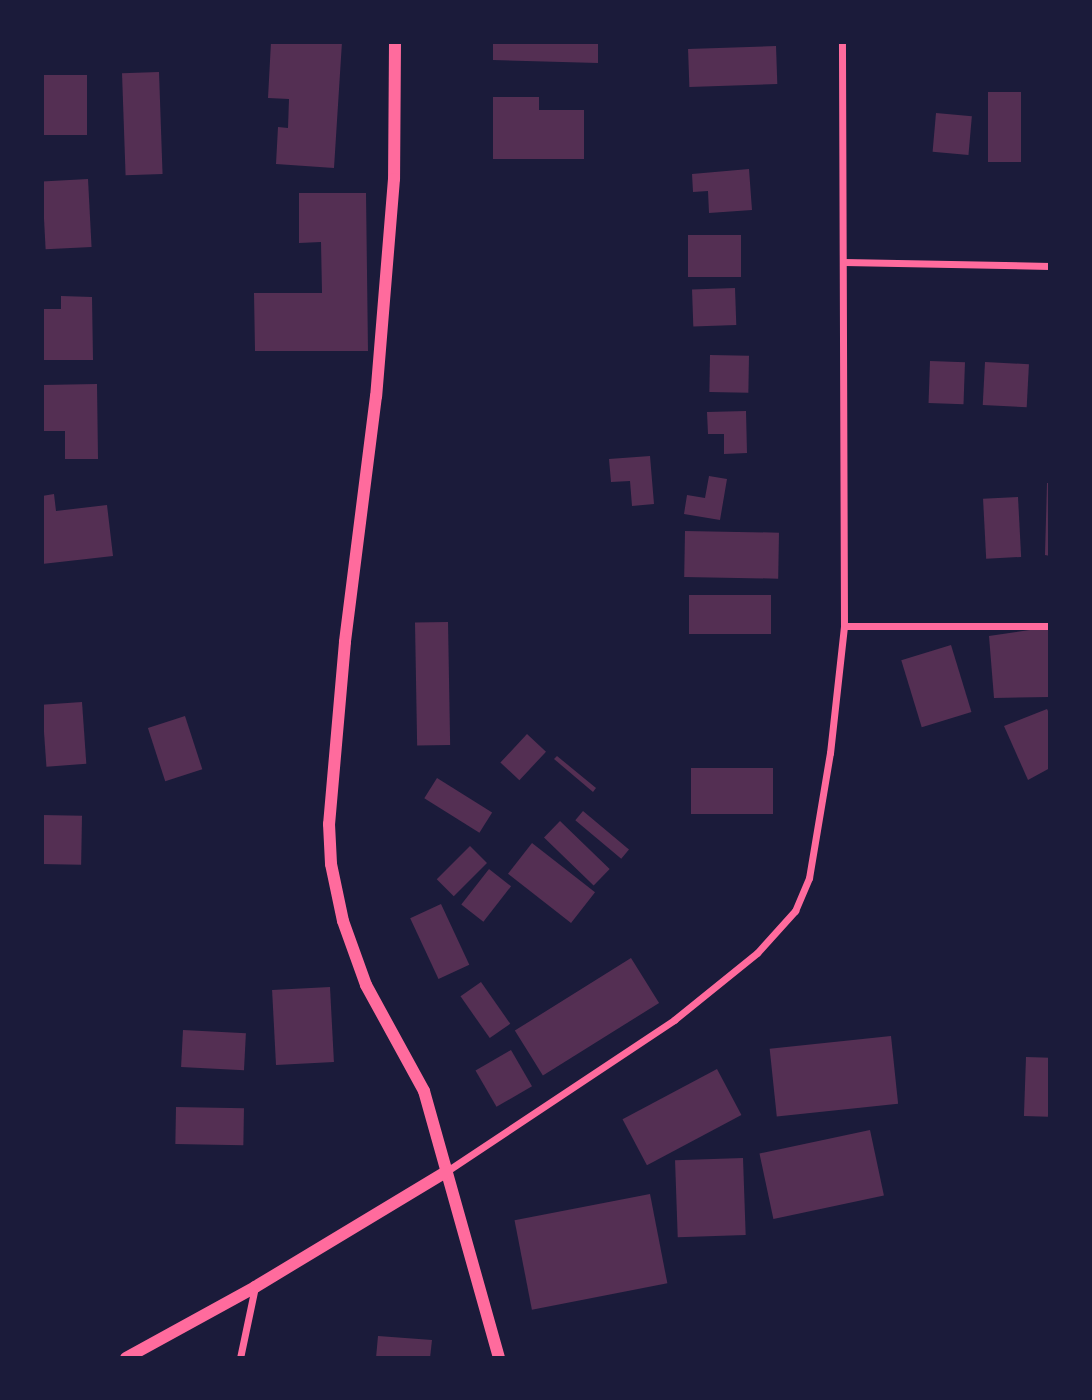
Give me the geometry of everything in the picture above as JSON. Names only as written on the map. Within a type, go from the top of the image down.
[{"type":"street","points":[[395,42],[394,179],[376,396],[345,642],[329,824],[331,863],[343,921],[366,985],[424,1091],[499,1358]]},
{"type":"street","points":[[126,1358],[255,1287],[447,1171],[674,1020],[757,953],[796,911],[809,877],[818,835],[844,626],[842,42]]},
{"type":"street","points":[[844,262],[1050,266]]},
{"type":"street","points":[[844,626],[1050,626]]},
{"type":"street","points":[[240,1358],[255,1287]]},
{"type":"building","points":[[271,42],[342,42],[334,168],[276,164],[278,127],[288,128],[289,99],[268,98]]},
{"type":"building","points":[[493,42],[598,42],[598,63],[493,60]]},
{"type":"building","points":[[776,46],[777,84],[689,87],[688,49]]},
{"type":"building","points":[[159,72],[163,174],[126,175],[122,73]]},
{"type":"building","points":[[42,75],[87,75],[87,135],[42,135]]},
{"type":"building","points":[[988,92],[1021,92],[1021,162],[988,162]]},
{"type":"building","points":[[493,97],[539,97],[539,110],[584,110],[584,159],[493,159]]},
{"type":"building","points":[[936,113],[972,116],[968,155],[933,152]]},
{"type":"building","points":[[749,169],[752,210],[709,213],[708,191],[693,192],[692,174]]},
{"type":"building","points":[[88,179],[92,247],[46,249],[42,181]]},
{"type":"building","points":[[299,193],[366,193],[368,351],[255,351],[254,293],[322,293],[321,242],[299,243]]},
{"type":"building","points":[[688,235],[741,235],[741,277],[688,277]]},
{"type":"building","points":[[735,288],[736,325],[693,326],[692,290]]},
{"type":"building","points":[[61,296],[92,297],[93,360],[42,360],[42,309],[61,309]]},
{"type":"building","points":[[710,355],[749,356],[748,393],[709,392]]},
{"type":"building","points":[[930,361],[965,362],[964,404],[929,403]]},
{"type":"building","points":[[985,362],[1029,364],[1027,407],[983,405]]},
{"type":"building","points":[[97,384],[98,459],[65,459],[65,431],[42,431],[42,385]]},
{"type":"building","points":[[746,411],[747,453],[724,454],[724,434],[708,434],[707,412]]},
{"type":"building","points":[[650,456],[654,504],[632,506],[630,481],[611,482],[609,459]]},
{"type":"building","points":[[709,476],[727,479],[720,520],[684,514],[687,495],[705,498]]},
{"type":"building","points":[[1047,483],[1050,483],[1050,556],[1045,555]]},
{"type":"building","points":[[54,494],[56,511],[107,505],[113,556],[42,564],[42,496]]},
{"type":"building","points":[[1018,497],[1021,557],[986,559],[983,499]]},
{"type":"building","points":[[685,531],[779,533],[778,579],[684,577]]},
{"type":"building","points":[[689,595],[771,595],[771,634],[689,634]]},
{"type":"building","points":[[448,622],[450,745],[417,746],[415,623]]},
{"type":"building","points":[[1050,627],[1050,697],[994,698],[989,636]]},
{"type":"building","points":[[951,645],[971,712],[922,727],[901,660]]},
{"type":"building","points":[[82,702],[86,764],[46,767],[42,705]]},
{"type":"building","points":[[1047,709],[1050,715],[1050,768],[1028,780],[1004,726]]},
{"type":"building","points":[[185,716],[202,769],[165,781],[148,728]]},
{"type":"building","points":[[527,734],[546,752],[519,780],[500,763]]},
{"type":"building","points":[[557,756],[596,788],[593,792],[554,759]]},
{"type":"building","points":[[691,768],[773,768],[773,814],[691,814]]},
{"type":"building","points":[[437,778],[492,812],[479,833],[424,798]]},
{"type":"building","points":[[583,811],[629,850],[621,859],[575,820]]},
{"type":"building","points":[[42,815],[82,816],[81,865],[42,864]]},
{"type":"building","points":[[560,821],[610,869],[594,885],[544,838]]},
{"type":"building","points":[[532,843],[595,892],[571,923],[508,874]]},
{"type":"building","points":[[470,846],[487,863],[454,896],[437,879]]},
{"type":"building","points":[[489,869],[511,886],[483,922],[461,904]]},
{"type":"building","points":[[441,904],[469,965],[439,979],[410,918]]},
{"type":"building","points":[[631,958],[659,1003],[543,1076],[515,1031]]},
{"type":"building","points":[[481,982],[510,1024],[490,1038],[461,996]]},
{"type":"building","points":[[330,987],[334,1062],[276,1065],[272,990]]},
{"type":"building","points":[[183,1030],[246,1033],[244,1070],[181,1067]]},
{"type":"building","points":[[891,1036],[898,1104],[777,1116],[770,1049]]},
{"type":"building","points":[[511,1050],[532,1086],[496,1107],[475,1070]]},
{"type":"building","points":[[1026,1057],[1050,1058],[1048,1117],[1024,1116]]},
{"type":"building","points":[[717,1069],[741,1115],[647,1165],[623,1119]]},
{"type":"building","points":[[176,1107],[244,1108],[243,1145],[175,1144]]},
{"type":"building","points":[[870,1130],[884,1196],[773,1219],[759,1153]]},
{"type":"building","points":[[743,1158],[746,1235],[678,1237],[675,1160]]},
{"type":"building","points":[[650,1194],[667,1283],[532,1310],[515,1220]]},
{"type":"building","points":[[378,1336],[432,1340],[430,1358],[376,1358]]}]
